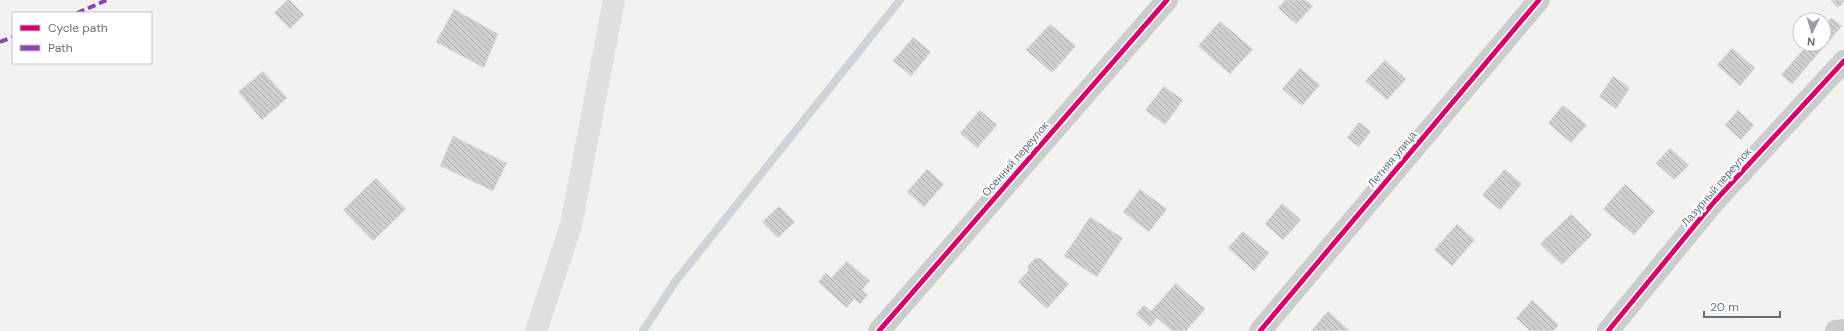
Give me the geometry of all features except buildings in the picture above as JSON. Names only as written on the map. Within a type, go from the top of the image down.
[{"type":"main road","points":[[536,331],[571,225],[614,0]]},
{"type":"street","name":"Осенний переулок","points":[[879,331],[1167,0]]},
{"type":"street","name":"Летняя улица","points":[[1260,331],[1539,0]]},
{"type":"street","name":"Лазурный переулок","points":[[1608,331],[1714,202],[1844,61]]},
{"type":"street","points":[[1836,331],[1844,330]]},
{"type":"waterway","points":[[643,331],[675,282],[900,0]]},
{"type":"marked path","points":[[79,12],[107,0]]},
{"type":"marked path","points":[[0,42],[12,37]]},
{"type":"cycle path","points":[[879,331],[1167,0]]},
{"type":"cycle path","points":[[1260,331],[1539,0]]},
{"type":"cycle path","points":[[1608,331],[1714,202],[1844,61]]}]
